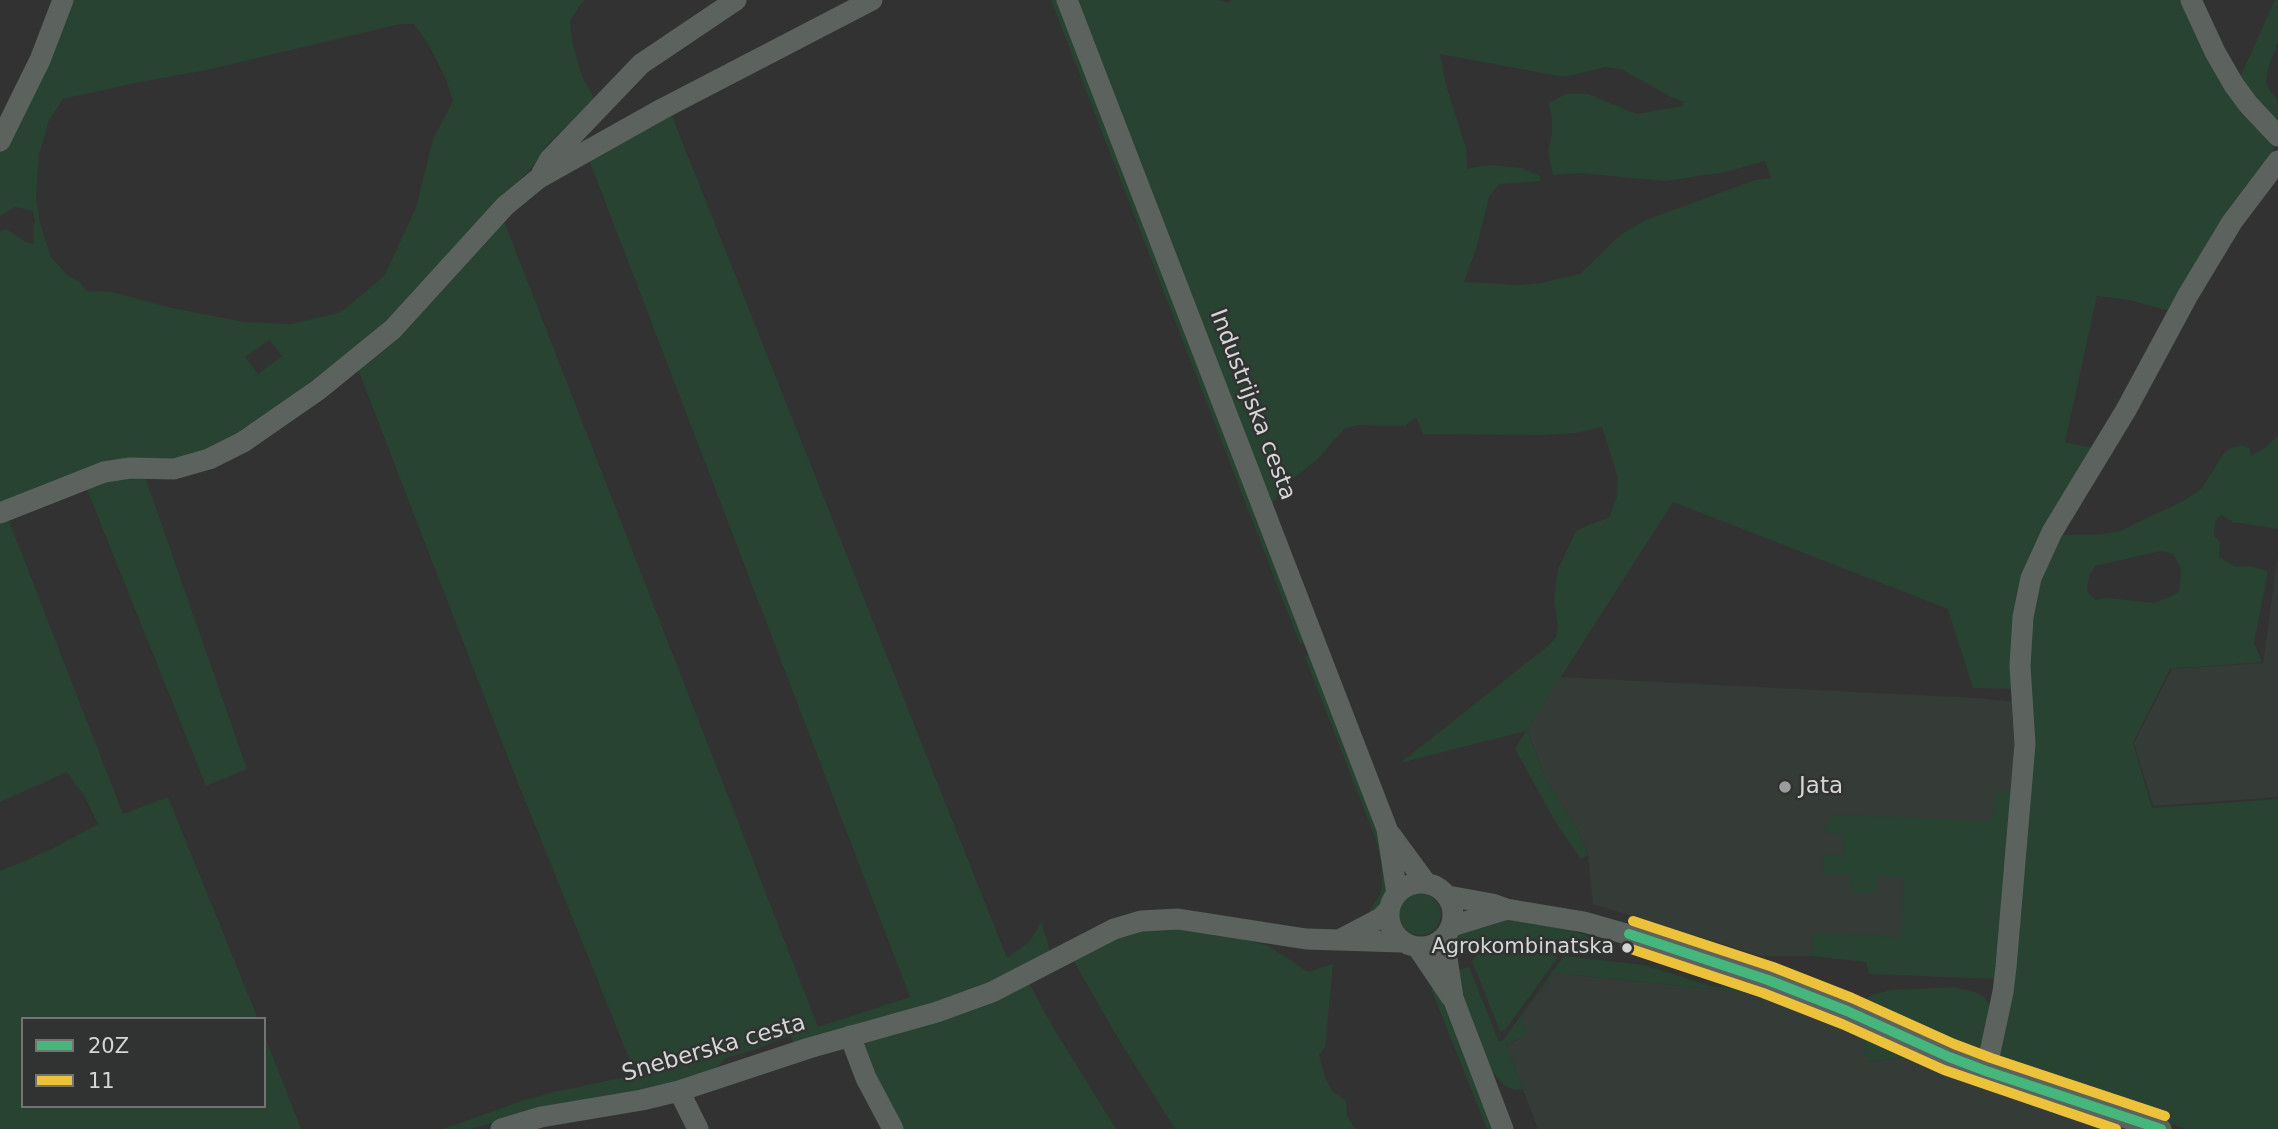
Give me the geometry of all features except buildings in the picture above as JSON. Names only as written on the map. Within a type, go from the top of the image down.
[{"type":"street","points":[[0,141],[40,60],[63,0]]},
{"type":"street","points":[[539,178],[550,159],[641,64],[736,0]]},
{"type":"street","name":"Industrijska cesta","points":[[1067,0],[1387,829],[1426,883]]},
{"type":"street","points":[[2191,0],[2234,85],[2278,136]]},
{"type":"street","points":[[0,513],[104,472],[130,468],[174,469],[209,459],[243,442],[318,390],[393,329],[505,206],[539,178],[861,3]]},
{"type":"street","points":[[1986,1071],[2006,967],[2024,757],[2020,666],[2022,617],[2031,578],[2052,532],[2126,410],[2226,232],[2278,161]]},
{"type":"street","name":"Industrijska cesta","points":[[1387,829],[1393,902]]},
{"type":"street","points":[[1341,939],[1381,918],[1410,885],[1426,883],[1438,887],[1448,896],[1453,907],[1448,932],[1453,998],[1503,1129]]},
{"type":"street","points":[[1448,896],[1584,922],[1658,943],[1768,980],[1847,1011],[1950,1058],[2161,1129]]},
{"type":"street","points":[[1393,902],[1390,924],[1453,998]]},
{"type":"street","points":[[1410,945],[1432,946],[1448,932],[1506,909]]},
{"type":"street","name":"Sneberska cesta","points":[[501,1129],[541,1117],[593,1119],[850,1036],[956,1006],[992,992],[1102,934],[1141,921],[1191,920],[1281,936],[1410,945]]},
{"type":"street","points":[[850,1036],[866,1078],[893,1129]]},
{"type":"street","points":[[679,1091],[698,1129]]},
{"type":"shaded area","points":[[2278,555],[2278,797],[2153,806],[2134,743],[2172,669],[2263,663]]},
{"type":"shaded area","points":[[1560,677],[2017,702],[2019,784],[1915,975],[1869,974],[1866,962],[1812,956],[1761,956],[1593,904],[1588,855],[1575,824],[1547,782],[1527,730]]},
{"type":"shaded area","points":[[1554,973],[1752,993],[1860,1031],[1866,1044],[1869,1062],[1904,1057],[2127,1129],[1538,1129],[1506,1045],[1519,1039],[1523,1014]]},
{"type":"green space","points":[[62,0],[585,0],[570,22],[582,77],[595,99],[546,146],[527,173],[494,204],[392,319],[267,416],[206,454],[0,510],[0,232],[6,229],[34,244],[35,220],[33,211],[15,207],[0,216],[0,152],[29,87]],"holes":[[[400,24],[414,24],[430,47],[446,79],[453,101],[433,139],[416,208],[384,276],[341,312],[292,324],[244,322],[167,307],[112,292],[86,291],[79,281],[68,276],[51,257],[40,223],[36,196],[39,154],[49,120],[63,99],[207,70]],[[269,340],[282,356],[258,374],[245,357]]]},
{"type":"green space","points":[[1051,0],[1058,0],[1306,642],[1300,644]]},
{"type":"green space","points":[[1075,0],[1219,0],[1228,3],[1232,0],[2187,0],[2273,140],[2274,147],[2268,164],[2174,312],[2129,300],[2097,296],[2065,442],[2097,449],[2052,521],[2018,689],[1973,688],[1948,609],[1673,502],[1527,730],[1547,782],[1575,824],[1588,855],[1581,859],[1556,823],[1515,749],[1526,731],[1400,763],[1556,637],[1558,626],[1554,600],[1558,569],[1576,531],[1609,518],[1617,496],[1618,477],[1602,427],[1576,433],[1539,435],[1423,434],[1416,417],[1405,426],[1358,425],[1344,429],[1318,459],[1291,480],[1270,505]],"holes":[[[1440,54],[1559,76],[1605,67],[1621,69],[1684,102],[1682,106],[1637,114],[1588,94],[1565,94],[1549,103],[1552,132],[1548,153],[1553,175],[1578,173],[1665,181],[1726,172],[1765,161],[1771,178],[1755,180],[1646,220],[1620,235],[1580,274],[1519,285],[1464,282],[1476,249],[1489,197],[1499,184],[1541,181],[1540,176],[1521,168],[1489,165],[1467,169],[1466,148],[1446,85]]]},
{"type":"green space","points":[[2275,0],[2278,0],[2278,43],[2269,65],[2266,82],[2278,100],[2278,127],[2238,82]]},
{"type":"green space","points":[[668,106],[1007,958],[1030,941],[1041,922],[1051,954],[994,983],[795,1046],[790,1035],[726,1058],[714,1070],[643,1094],[517,1115],[472,1129],[443,1129],[525,1100],[635,1073],[510,763],[354,359],[500,211],[818,1027],[910,997],[585,149]]},
{"type":"green space","points":[[2278,435],[2278,529],[2233,522],[2222,515],[2215,522],[2214,531],[2214,536],[2220,542],[2219,557],[2236,567],[2249,566],[2268,571],[2254,643],[2262,662],[2170,669],[2133,743],[2152,808],[2278,799],[2278,1129],[2187,1129],[2062,1089],[1998,1064],[2026,623],[2058,535],[2095,535],[2120,531],[2185,500],[2202,488],[2224,453],[2231,448],[2241,445],[2249,448],[2251,456],[2266,447]],"holes":[[[2161,551],[2173,554],[2181,569],[2179,592],[2167,598],[2154,603],[2108,598],[2095,600],[2087,591],[2089,577],[2095,566]]]},
{"type":"green space","points":[[143,471],[247,769],[206,786],[84,482]]},
{"type":"green space","points":[[7,516],[123,814],[168,797],[257,1017],[21,1017],[21,1108],[266,1108],[266,1039],[301,1129],[0,1129],[0,871],[50,850],[98,824],[85,797],[67,772],[0,802],[0,518]]},
{"type":"green space","points":[[1311,654],[1378,826],[1389,888],[1382,906],[1370,914],[1382,886],[1381,862],[1376,840],[1305,657]]},
{"type":"green space","points":[[1998,792],[2012,792],[1997,979],[1869,974],[1866,962],[1812,956],[1813,933],[1901,937],[1904,877],[1876,875],[1876,892],[1852,893],[1851,875],[1823,874],[1824,855],[1844,856],[1843,834],[1825,832],[1827,821],[1842,815],[1991,821],[1994,798]]},
{"type":"green space","points":[[1420,893],[1435,899],[1441,914],[1435,929],[1420,935],[1405,929],[1399,914],[1405,899]]},
{"type":"green space","points":[[1504,919],[1568,929],[1602,941],[1599,951],[1519,942],[1494,942],[1452,957],[1453,941],[1461,930]]},
{"type":"green space","points":[[1138,928],[1210,930],[1269,946],[1308,972],[1333,964],[1325,1047],[1319,1055],[1325,1077],[1332,1091],[1346,1101],[1347,1115],[1355,1129],[1175,1129],[1072,958]]},
{"type":"green space","points":[[1517,950],[1553,954],[1557,957],[1505,1030],[1500,1031],[1472,961],[1477,955],[1484,953]]},
{"type":"green space","points":[[1633,950],[1659,953],[1725,973],[1718,978],[1632,954]]},
{"type":"green space","points":[[1564,956],[1644,965],[1714,987],[1762,989],[2124,1129],[2109,1129],[2106,1123],[1904,1057],[1869,1062],[1863,1049],[1866,1044],[1860,1031],[1752,993],[1554,973],[1523,1014],[1522,1020],[1527,1034],[1506,1045],[1523,1089],[1515,1090],[1505,1086],[1490,1069],[1454,971],[1469,967],[1499,1042]]},
{"type":"green space","points":[[1029,983],[1116,1129],[900,1129],[861,1042]]},
{"type":"green space","points":[[1432,985],[1444,996],[1495,1129],[1487,1129],[1432,991]]},
{"type":"green space","points":[[1953,987],[1975,992],[1984,997],[1989,1005],[1991,1016],[1980,1056],[1973,1059],[1866,1012],[1864,1007],[1866,999],[1872,995],[1891,990]]},
{"type":"transit line","points":[[1633,921],[1773,967],[1991,1058],[2165,1116]]},
{"type":"transit line","name":"20Z","points":[[1629,934],[1768,980],[1986,1071],[2161,1129]]},
{"type":"transit line","name":"11","points":[[1625,947],[1763,993],[1842,1024],[1944,1070],[2116,1129]]},
{"type":"place","name":"Jata","points":[[1785,787]]},
{"type":"place","name":"Agrokombinatska","points":[[1627,948]]}]
